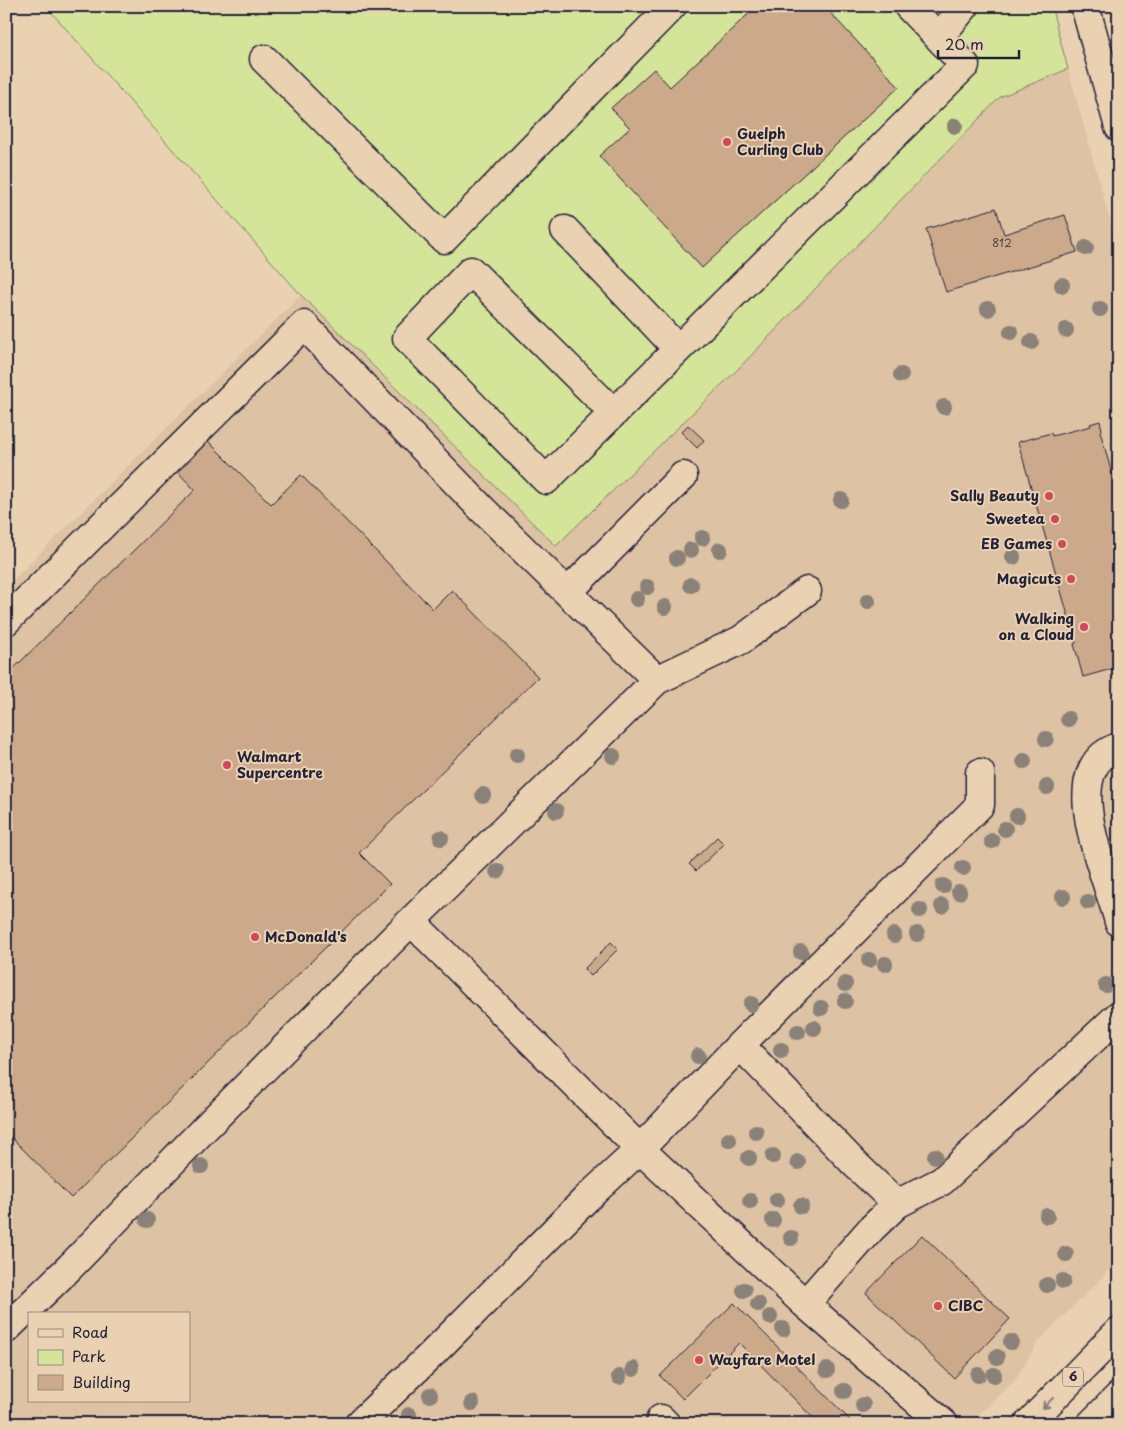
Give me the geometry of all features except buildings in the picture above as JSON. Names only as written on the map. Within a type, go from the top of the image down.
[{"type":"main road","points":[[444,239],[672,6]]},
{"type":"main road","points":[[471,272],[407,338],[546,480],[965,65],[908,6]]},
{"type":"main road","points":[[939,37],[966,6]]},
{"type":"main road","points":[[1085,6],[1119,127]]},
{"type":"main road","points":[[264,59],[444,239],[471,272],[614,413]]},
{"type":"main road","points":[[566,230],[678,349]]},
{"type":"main road","points":[[6,621],[304,325],[484,510],[657,680]]},
{"type":"main road","points":[[568,592],[683,476]]},
{"type":"main road","points":[[6,1329],[53,1284],[411,921],[657,680],[741,640],[807,591]]},
{"type":"main road","points":[[1119,747],[1108,750],[1097,762],[1090,775],[1087,810],[1091,831],[1119,922]]},
{"type":"main road","points":[[369,1415],[586,1199],[640,1148],[980,805],[980,772]]},
{"type":"main road","points":[[411,921],[640,1148],[805,1304],[944,1424]]},
{"type":"main road","points":[[805,1304],[871,1229],[897,1204],[942,1181],[1119,1015]]},
{"type":"main road","points":[[740,1045],[861,1170],[897,1204]]},
{"type":"main road","name":"6","points":[[1028,1424],[1119,1331]]},
{"type":"main road","points":[[1091,1424],[1119,1396]]},
{"type":"shaded area","points":[[1068,69],[1119,253],[1119,1260],[1038,1342],[1015,1380],[969,1424],[6,1424],[6,587],[301,295],[556,546],[739,368],[1000,97]]},
{"type":"green space","points":[[46,6],[1051,6],[1068,69],[1000,97],[739,368],[556,546],[301,295]]},
{"type":"place","name":"Guelph Curling Club","points":[[727,142]]},
{"type":"place","name":"Sally Beauty","points":[[1049,496]]},
{"type":"place","name":"Sweetea","points":[[1055,519]]},
{"type":"place","name":"EB Games","points":[[1062,544]]},
{"type":"place","name":"Magicuts","points":[[1071,579]]},
{"type":"place","name":"Walking on a Cloud","points":[[1084,627]]},
{"type":"place","name":"Walmart Supercentre","points":[[227,765]]},
{"type":"place","name":"McDonald's","points":[[255,937]]},
{"type":"place","name":"CIBC","points":[[938,1306]]},
{"type":"place","name":"Wayfare Motel","points":[[699,1360]]}]
